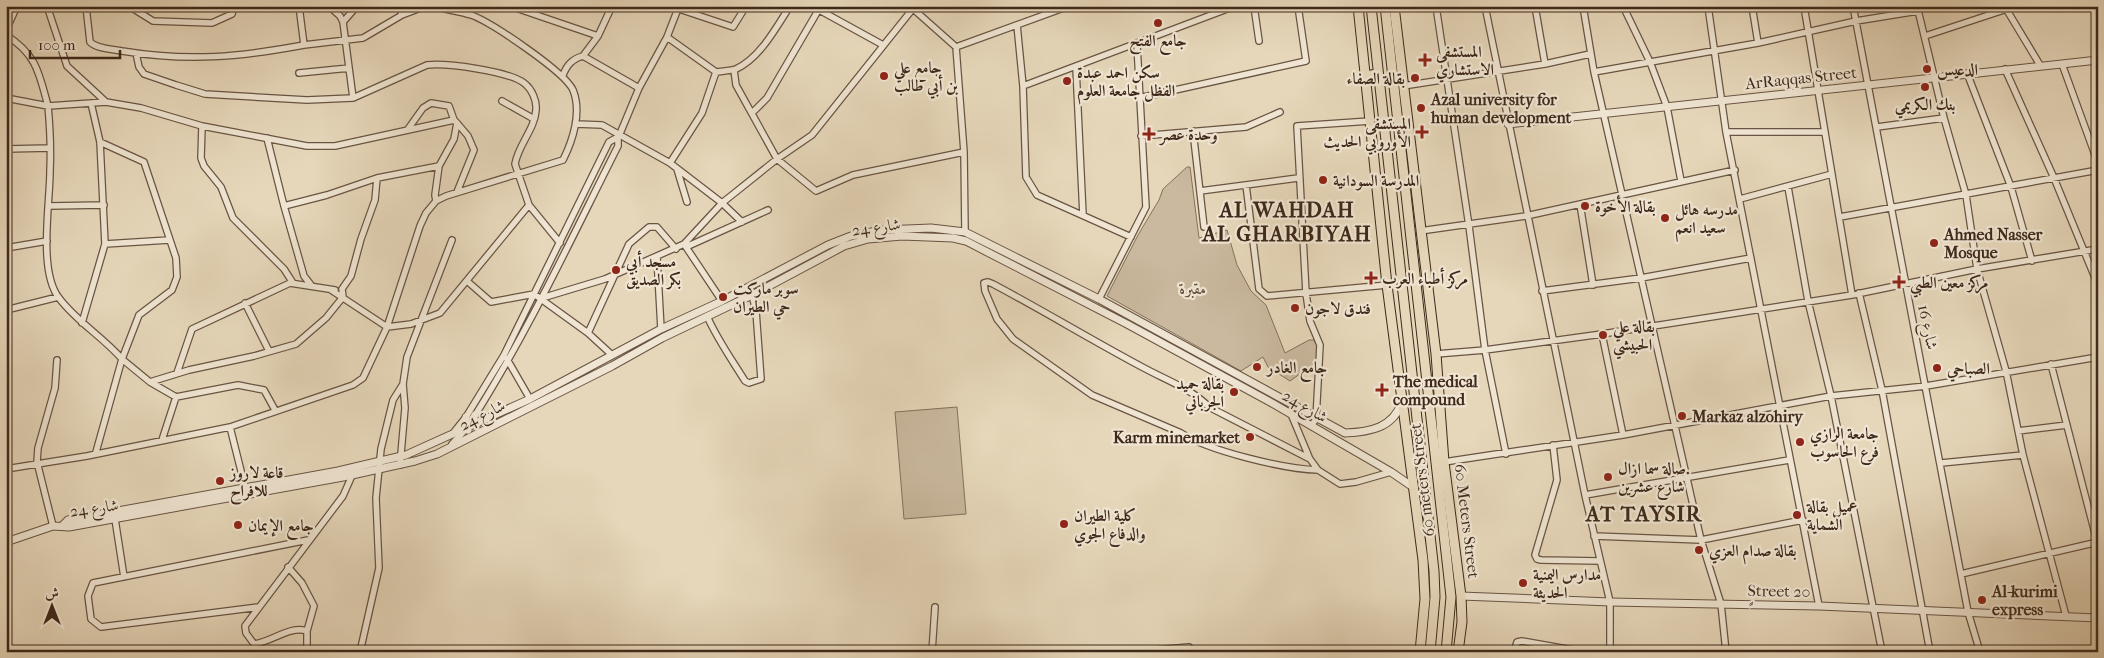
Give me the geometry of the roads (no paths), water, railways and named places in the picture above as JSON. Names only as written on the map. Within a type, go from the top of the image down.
[{"type":"main road","name":"60 Meters Street","points":[[1358,6],[1388,285],[1423,560],[1425,599],[1420,652]]},
{"type":"main road","name":"60 meters Street","points":[[1370,6],[1412,361],[1434,571],[1435,597],[1430,652]]},
{"type":"main road","name":"60 meters Street","points":[[1385,6],[1407,163],[1448,524],[1451,597],[1446,652]]},
{"type":"main road","name":"60 Meters Street","points":[[1394,6],[1403,86],[1407,163],[1420,231],[1436,354],[1448,524],[1461,596],[1462,622],[1458,652]]},
{"type":"main road","points":[[1366,76],[1377,74]]},
{"type":"main road","points":[[1413,487],[1424,486]]},
{"type":"street","points":[[6,30],[17,6]]},
{"type":"street","points":[[47,6],[67,66],[106,102]]},
{"type":"street","points":[[86,6],[91,44],[136,53],[213,58],[259,53],[346,38],[362,38],[402,15],[426,6]]},
{"type":"street","points":[[129,6],[153,21],[212,23],[232,14],[234,6]]},
{"type":"street","points":[[299,6],[304,45]]},
{"type":"street","points":[[329,6],[340,16],[343,22],[352,98]]},
{"type":"street","points":[[343,22],[358,6]]},
{"type":"street","points":[[400,6],[402,15]]},
{"type":"street","points":[[6,469],[230,427],[275,410],[353,385],[363,378],[386,327],[420,226],[426,213],[436,201],[457,192],[563,160],[576,124],[577,106],[572,89],[562,75],[473,16],[434,6]]},
{"type":"street","points":[[510,6],[598,36]]},
{"type":"street","points":[[562,75],[570,63],[576,58],[583,56],[598,36],[612,6]]},
{"type":"street","points":[[670,6],[733,27],[746,6]]},
{"type":"street","points":[[667,37],[716,72],[734,70],[747,62],[774,31],[790,6]]},
{"type":"street","points":[[812,6],[883,45]]},
{"type":"street","points":[[956,47],[1069,6]]},
{"type":"street","points":[[1023,86],[1137,45],[1235,6]]},
{"type":"street","points":[[1254,6],[1259,41]]},
{"type":"street","points":[[1139,98],[1306,60],[1298,6]]},
{"type":"street","points":[[1436,6],[1469,226],[1485,350],[1506,454]]},
{"type":"street","points":[[1485,6],[1552,340],[1610,602],[1610,652]]},
{"type":"street","points":[[1535,6],[1545,64]]},
{"type":"street","points":[[1583,6],[1590,54],[1653,324],[1674,426],[1701,540],[1721,604],[1726,652]]},
{"type":"street","points":[[1623,6],[1650,62],[1668,107],[1682,181]]},
{"type":"street","points":[[1708,6],[1726,132],[1735,170],[1789,460],[1803,520],[1819,606]]},
{"type":"street","points":[[1752,6],[1758,43]]},
{"type":"street","points":[[1804,6],[1852,295]]},
{"type":"street","name":"شارع 16","points":[[1853,6],[1968,612],[1980,652]]},
{"type":"street","points":[[685,246],[722,203],[777,159],[812,135],[913,7],[956,47],[964,152],[966,232]]},
{"type":"street","points":[[477,424],[473,420],[475,411],[508,361],[542,298],[618,146],[619,136],[639,88],[667,37],[678,8]]},
{"type":"street","points":[[1594,72],[1758,43],[1918,8],[1944,118],[1966,195],[1977,269],[2006,371],[2023,455],[2066,616]]},
{"type":"street","points":[[1925,36],[2006,8],[2040,65]]},
{"type":"street","points":[[752,113],[767,98],[819,9]]},
{"type":"street","points":[[1017,25],[1023,86],[1026,177],[1037,195],[1131,237]]},
{"type":"street","points":[[6,35],[22,45],[34,60],[48,106],[50,148],[47,241],[50,274],[58,297],[82,323],[122,359],[150,382],[176,396],[238,385],[264,390],[275,410]]},
{"type":"street","points":[[1099,299],[1146,206],[1137,45]]},
{"type":"street","points":[[136,53],[139,67],[144,74],[205,94],[307,100],[352,98],[427,65],[443,64],[505,76],[524,83],[529,87],[536,103],[534,119],[516,158],[517,174],[528,205],[560,243]]},
{"type":"street","points":[[1403,86],[1545,64],[1590,54]]},
{"type":"street","points":[[583,56],[639,88]]},
{"type":"street","name":"ArRaqqas Street","points":[[1508,124],[2098,60]]},
{"type":"street","points":[[2062,64],[2098,163]]},
{"type":"street","points":[[299,73],[349,68]]},
{"type":"street","points":[[1076,68],[1083,215]]},
{"type":"street","points":[[2005,69],[2054,178],[2098,285]]},
{"type":"street","points":[[734,70],[736,85],[777,159],[816,191],[854,175],[964,152]]},
{"type":"street","points":[[670,163],[702,113],[716,72]]},
{"type":"street","points":[[1967,73],[2011,187],[2032,261]]},
{"type":"street","points":[[6,98],[48,106],[106,102],[142,108],[202,126],[307,146],[335,146],[408,129],[455,122]]},
{"type":"street","points":[[502,100],[534,119]]},
{"type":"street","points":[[82,323],[104,244],[104,205],[100,142],[91,103]]},
{"type":"street","points":[[408,129],[423,108],[431,103],[449,106],[455,122],[468,136],[474,150],[457,192]]},
{"type":"street","points":[[1141,136],[1246,127],[1280,112]]},
{"type":"street","points":[[1877,127],[1944,118]]},
{"type":"street","points":[[1314,422],[1320,345],[1310,321],[1306,293],[1296,126],[1370,121]]},
{"type":"street","points":[[436,201],[435,195],[439,166],[454,139],[455,122]]},
{"type":"street","points":[[576,124],[596,123],[670,163],[722,203],[742,222]]},
{"type":"street","points":[[202,126],[201,158],[204,166],[221,187],[233,218],[284,269],[293,283]]},
{"type":"street","points":[[1193,131],[1204,227]]},
{"type":"street","points":[[1726,132],[1825,132]]},
{"type":"street","points":[[448,448],[466,429],[609,142],[619,136]]},
{"type":"street","points":[[267,138],[304,276],[311,285]]},
{"type":"street","points":[[96,452],[122,359],[139,315],[172,290],[177,277],[176,258],[144,162],[100,142]]},
{"type":"street","points":[[6,149],[50,148]]},
{"type":"street","points":[[284,206],[327,195],[377,178],[439,166]]},
{"type":"street","points":[[676,168],[687,202]]},
{"type":"street","points":[[1420,231],[1469,226],[1526,216],[1735,170]]},
{"type":"street","points":[[1840,217],[2098,170]]},
{"type":"street","points":[[1740,199],[1832,174]]},
{"type":"street","points":[[150,382],[176,373],[296,344],[326,318],[343,297],[342,289],[352,276],[361,239],[375,200],[377,178]]},
{"type":"street","points":[[1200,191],[1298,178]]},
{"type":"street","points":[[1246,185],[1259,289],[1267,296],[1388,285]]},
{"type":"street","points":[[1788,187],[1808,300],[1831,396],[1882,652],[1878,652]]},
{"type":"street","points":[[1580,204],[1593,285]]},
{"type":"street","points":[[49,206],[104,205]]},
{"type":"street","points":[[176,373],[192,330],[245,303],[293,283],[332,290],[386,327],[419,321],[440,313],[528,205]]},
{"type":"street","points":[[542,298],[612,276],[768,210]]},
{"type":"street","points":[[588,333],[612,276],[629,244],[649,227],[657,227],[676,249]]},
{"type":"street","name":"شارع 24","points":[[247,492],[68,520],[63,525],[69,527],[115,519],[354,471],[379,465],[427,448],[530,399],[661,329],[722,301],[828,245],[851,236],[902,229],[966,232],[1099,299],[1314,422],[1413,487]]},
{"type":"street","name":"شارع 24","points":[[379,465],[400,465],[437,454],[707,316],[752,295],[835,250],[857,241],[902,236],[953,238],[1002,259],[1119,319],[1291,414],[1344,434],[1377,429],[1395,417],[1402,402]]},
{"type":"street","points":[[104,244],[169,240]]},
{"type":"street","points":[[400,465],[405,408],[403,384],[407,357],[419,321],[452,240]]},
{"type":"street","points":[[6,248],[47,241]]},
{"type":"street","points":[[685,246],[722,301]]},
{"type":"street","points":[[1436,354],[1485,350],[1602,334],[1653,324],[1852,295],[1977,269],[2098,249]]},
{"type":"street","points":[[657,257],[661,329]]},
{"type":"street","points":[[1542,291],[1641,278],[1751,258]]},
{"type":"street","points":[[467,281],[491,302],[534,294],[542,298],[588,333],[612,355]]},
{"type":"street","points":[[1310,459],[1209,407],[1202,400],[1175,384],[1139,366],[1061,320],[993,284],[984,283],[985,291],[997,319],[1012,339],[1092,395],[1181,433],[1193,441],[1218,449],[1304,469],[1318,470]]},
{"type":"street","points":[[332,290],[342,289]]},
{"type":"street","points":[[1859,293],[1882,390],[1930,652]]},
{"type":"street","points":[[707,316],[716,336],[729,352],[745,381],[749,383],[762,379],[756,311],[752,295]]},
{"type":"street","points":[[6,310],[58,297]]},
{"type":"street","points":[[245,303],[269,351]]},
{"type":"street","points":[[1602,334],[1623,435]]},
{"type":"street","points":[[504,355],[530,399]]},
{"type":"street","points":[[1444,462],[1623,435],[1831,396],[1926,386],[2098,357]]},
{"type":"street","points":[[53,526],[37,462],[38,448],[55,388],[57,360]]},
{"type":"street","points":[[1962,574],[2098,543],[2051,364]]},
{"type":"street","points":[[360,652],[379,568],[376,498],[379,465],[393,400],[403,384]]},
{"type":"street","points":[[162,440],[176,396]]},
{"type":"street","points":[[450,436],[466,417],[475,411]]},
{"type":"street","points":[[1291,414],[1302,444],[1310,459],[1318,470],[1332,480],[1345,485],[1391,472]]},
{"type":"street","points":[[466,417],[466,429]]},
{"type":"street","points":[[2018,431],[2067,425]]},
{"type":"street","points":[[230,427],[247,492]]},
{"type":"street","points":[[466,429],[480,431]]},
{"type":"street","points":[[1553,445],[1557,480],[1535,555],[1537,559],[1541,560],[1600,562]]},
{"type":"street","points":[[1941,463],[2023,455]]},
{"type":"street","points":[[1585,495],[1688,479],[1789,460]]},
{"type":"street","points":[[307,631],[292,630],[266,642],[254,644],[246,633],[245,626],[342,496],[354,471]]},
{"type":"street","points":[[115,519],[124,577]]},
{"type":"street","points":[[1594,536],[1701,540],[1803,520]]},
{"type":"street","points":[[6,542],[53,526],[63,525]]},
{"type":"street","points":[[259,607],[101,626],[91,620],[88,596],[93,583],[308,540]]},
{"type":"street","points":[[288,567],[302,582],[314,606],[307,631],[307,652]]},
{"type":"street","name":"ٍStreet 20","points":[[1461,596],[1610,602],[1819,606],[2098,618]]},
{"type":"street","points":[[932,652],[935,607]]},
{"type":"street","points":[[1514,652],[1517,642],[1522,641],[1584,652]]},
{"type":"street","points":[[1132,652],[1189,647],[1189,652]]},
{"type":"place","name":"جامع الفتح","points":[[1158,23]]},
{"type":"place","name":"المستشفى الاستشاري","points":[[1425,60]]},
{"type":"place","name":"الدعيس","points":[[1927,69]]},
{"type":"place","name":"جامع علي بن أبي طالب","points":[[884,76]]},
{"type":"place","name":"بقالة الصفاء","points":[[1415,78]]},
{"type":"place","name":"سكن احمد عبدة الفظل جامعة العلوم","points":[[1067,81]]},
{"type":"place","name":"بنك الكريمي","points":[[1925,87]]},
{"type":"place","name":"Azal university for human development","points":[[1421,108]]},
{"type":"place","name":"المستشفى الأوروبي الحديث","points":[[1422,132]]},
{"type":"place","name":"وحدة عصر","points":[[1149,134]]},
{"type":"place","name":"المدرسة السودانية","points":[[1323,180]]},
{"type":"place","name":"بقالة الأخوة","points":[[1585,206]]},
{"type":"place","name":"مدرسه هائل سعيد انعم","points":[[1665,218]]},
{"type":"place","name":"Ahmed Nasser Mosque","points":[[1934,243]]},
{"type":"place","name":"مسجد أبي بكر الصديق","points":[[616,270]]},
{"type":"place","name":"مركز أطباء العرب","points":[[1371,278]]},
{"type":"place","name":"مركز معين الطبي","points":[[1899,282]]},
{"type":"place","name":"سوبر ماركت حي الطيران","points":[[723,297]]},
{"type":"place","name":"فندق لاجون","points":[[1295,308]]},
{"type":"place","name":"بقالة علي الحبيشي","points":[[1603,335]]},
{"type":"place","name":"جامع الغادر","points":[[1257,367]]},
{"type":"place","name":"الصباحي","points":[[1937,368]]},
{"type":"place","name":"The medical compound","points":[[1382,390]]},
{"type":"place","name":"بقالة حميد الجرباني","points":[[1234,392]]},
{"type":"place","name":"Markaz alzohiry","points":[[1682,416]]},
{"type":"place","name":"Karm minemarket","points":[[1250,437]]},
{"type":"place","name":"جامعة الرازي فرع الحاسوب","points":[[1800,442]]},
{"type":"place","name":"صالة سما ازال. شارع عشرين","points":[[1608,477]]},
{"type":"place","name":"قاعة لاروز للافراح","points":[[220,481]]},
{"type":"place","name":"عميل بقالة الشماية","points":[[1797,515]]},
{"type":"place","name":"كلية الطيران والدفاع الجوي","points":[[1064,524]]},
{"type":"place","name":"جامع الإيمان","points":[[238,525]]},
{"type":"place","name":"بقالة صدام العزي","points":[[1699,550]]},
{"type":"place","name":"مدارس اليمنية الحديثة","points":[[1523,583]]},
{"type":"place","name":"Al-kurimi express","points":[[1982,600]]},
{"type":"district","name":"AL WAHDAH AL GHARBIYAH","points":[[1287,222]]},
{"type":"district","name":"AT TAYSIR","points":[[1644,514]]},
{"type":"park label","name":"مقبرة","points":[[1193,288]]}]
